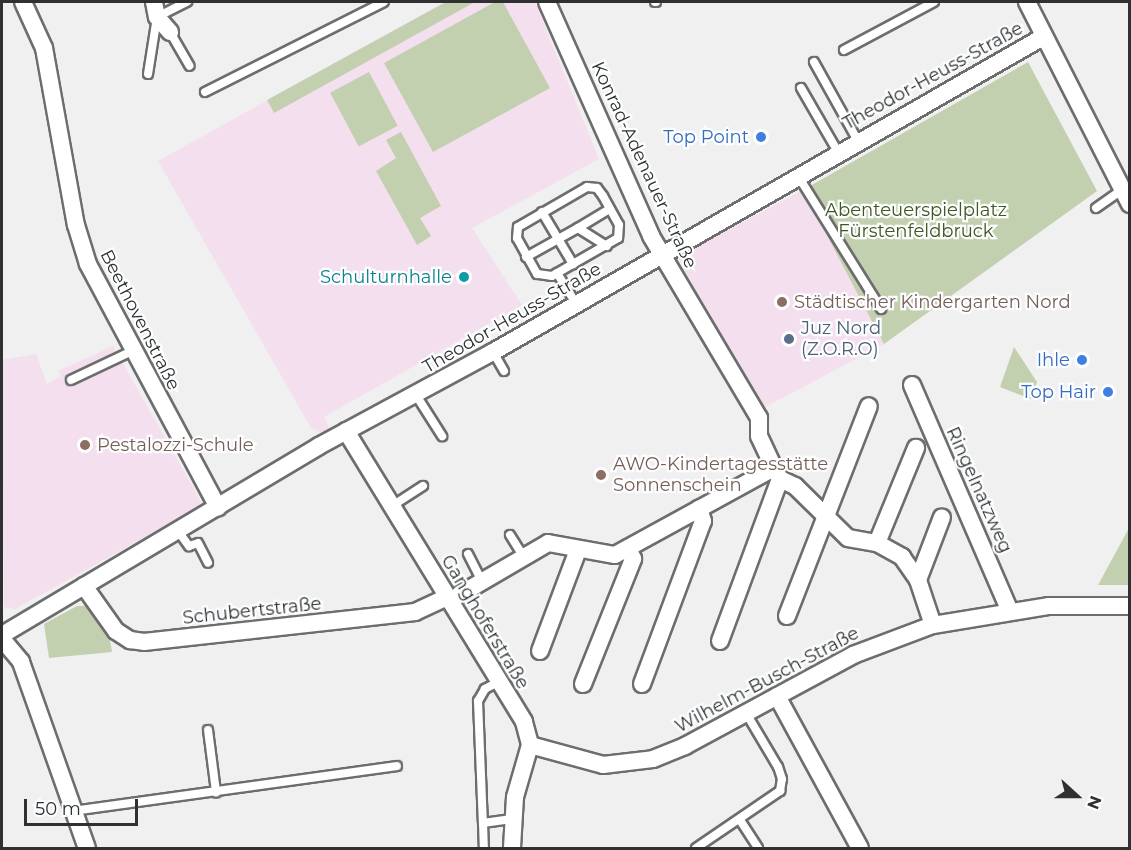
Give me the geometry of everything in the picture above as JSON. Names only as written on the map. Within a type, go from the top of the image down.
[{"type":"street","name":"Beethovenstraße","points":[[23,2],[44,48],[85,255],[132,351],[218,507]]},
{"type":"street","name":"Konrad-Adenauer-Straße","points":[[547,2],[661,255],[759,418],[759,436],[777,474]]},
{"type":"street","points":[[1027,2],[1126,197]]},
{"type":"street","points":[[155,9],[170,32]]},
{"type":"street","name":"Theodor-Heuss-Straße","points":[[2,637],[346,431],[493,352],[838,152],[1043,37]]},
{"type":"street","name":"Ringelnatzweg","points":[[912,385],[1010,611]]},
{"type":"street","points":[[787,616],[869,406]]},
{"type":"street","name":"Ganghoferstraße","points":[[346,431],[392,506],[453,596],[498,682],[524,722],[530,745]]},
{"type":"street","points":[[877,543],[916,448]]},
{"type":"street","points":[[720,640],[777,474],[795,486],[824,518],[848,538],[877,543],[902,557],[918,580],[933,625]]},
{"type":"street","name":"Schubertstraße","points":[[84,586],[116,631],[130,640],[144,642],[416,612],[482,582],[548,543],[615,555],[699,509],[777,474]]},
{"type":"street","points":[[642,684],[703,521],[699,509]]},
{"type":"street","points":[[918,580],[942,517]]},
{"type":"street","points":[[583,684],[633,559],[628,548]]},
{"type":"street","points":[[540,651],[578,550]]},
{"type":"street","name":"Wilhelm-Busch-Straße","points":[[530,745],[603,765],[653,759],[678,749],[853,655],[933,625],[1049,606],[1130,606]]},
{"type":"street","points":[[2,637],[21,662],[87,849]]},
{"type":"street","points":[[777,696],[860,849]]},
{"type":"street","points":[[512,849],[512,819],[530,745]]},
{"type":"lane","points":[[148,74],[155,9],[187,2]]},
{"type":"lane","points":[[205,92],[384,2]]},
{"type":"lane","points":[[844,50],[934,2]]},
{"type":"lane","points":[[170,32],[190,66]]},
{"type":"lane","points":[[814,62],[858,141]]},
{"type":"lane","points":[[801,88],[838,152]]},
{"type":"lane","points":[[798,176],[881,309]]},
{"type":"lane","points":[[587,187],[600,191],[610,209],[620,233],[607,246],[547,277],[537,274],[526,257],[516,232],[521,223],[587,187]]},
{"type":"lane","points":[[1096,208],[1126,197]]},
{"type":"lane","points":[[526,257],[610,209]]},
{"type":"lane","points":[[542,212],[573,264]]},
{"type":"lane","points":[[578,228],[607,246]]},
{"type":"lane","points":[[557,273],[576,304]]},
{"type":"lane","points":[[71,380],[132,351]]},
{"type":"lane","points":[[493,352],[504,371]]},
{"type":"lane","points":[[416,394],[442,436]]},
{"type":"lane","points":[[392,506],[423,486]]},
{"type":"lane","points":[[178,531],[189,546],[198,543],[208,563]]},
{"type":"lane","points":[[510,535],[524,557]]},
{"type":"lane","points":[[468,554],[482,582]]},
{"type":"lane","points":[[484,849],[478,700],[485,688],[498,682]]},
{"type":"lane","points":[[696,849],[780,791],[782,779],[746,713]]},
{"type":"lane","points":[[208,730],[216,792]]},
{"type":"lane","points":[[73,811],[397,766]]},
{"type":"lane","points":[[483,823],[512,819]]},
{"type":"lane","points":[[740,819],[758,849]]},
{"type":"shaded area","points":[[444,2],[535,2],[599,159],[472,228],[522,305],[324,417],[330,429],[322,433],[311,428],[158,161]]},
{"type":"shaded area","name":"Städtischer Kindergarten Nord","points":[[803,190],[885,344],[759,410],[678,257]]},
{"type":"shaded area","name":"Pestalozzi-Schule","points":[[113,346],[203,505],[15,609],[4,607],[2,360],[36,354],[47,384],[61,376],[58,371]]},
{"type":"green space","points":[[446,2],[475,2],[274,113],[267,100]]},
{"type":"green space","points":[[495,2],[503,2],[550,88],[433,152],[384,63]]},
{"type":"green space","name":"Abenteuerspielplatz Fürstenfeldbruck","points":[[1028,62],[1097,191],[884,344],[803,190]]},
{"type":"green space","points":[[369,72],[398,126],[359,147],[330,93]]},
{"type":"green space","points":[[401,132],[441,206],[420,218],[431,236],[417,245],[376,171],[396,158],[386,140]]},
{"type":"green space","points":[[1014,347],[1037,382],[1031,399],[1000,387]]},
{"type":"green space","points":[[1129,528],[1129,585],[1098,585]]},
{"type":"green space","points":[[77,606],[86,606],[110,640],[112,652],[49,658],[44,624]]},
{"type":"place","name":"Top Point","points":[[761,137]]},
{"type":"place","name":"Schulturnhalle","points":[[464,277]]},
{"type":"place","name":"Städtischer Kindergarten Nord","points":[[782,302]]},
{"type":"place","name":"Juz Nord (Z.O.R.O)","points":[[789,339]]},
{"type":"place","name":"Ihle","points":[[1082,360]]},
{"type":"place","name":"Top Hair","points":[[1108,392]]},
{"type":"place","name":"Pestalozzi-Schule","points":[[85,445]]},
{"type":"place","name":"AWO-Kindertagesstätte Sonnenschein","points":[[601,475]]}]
